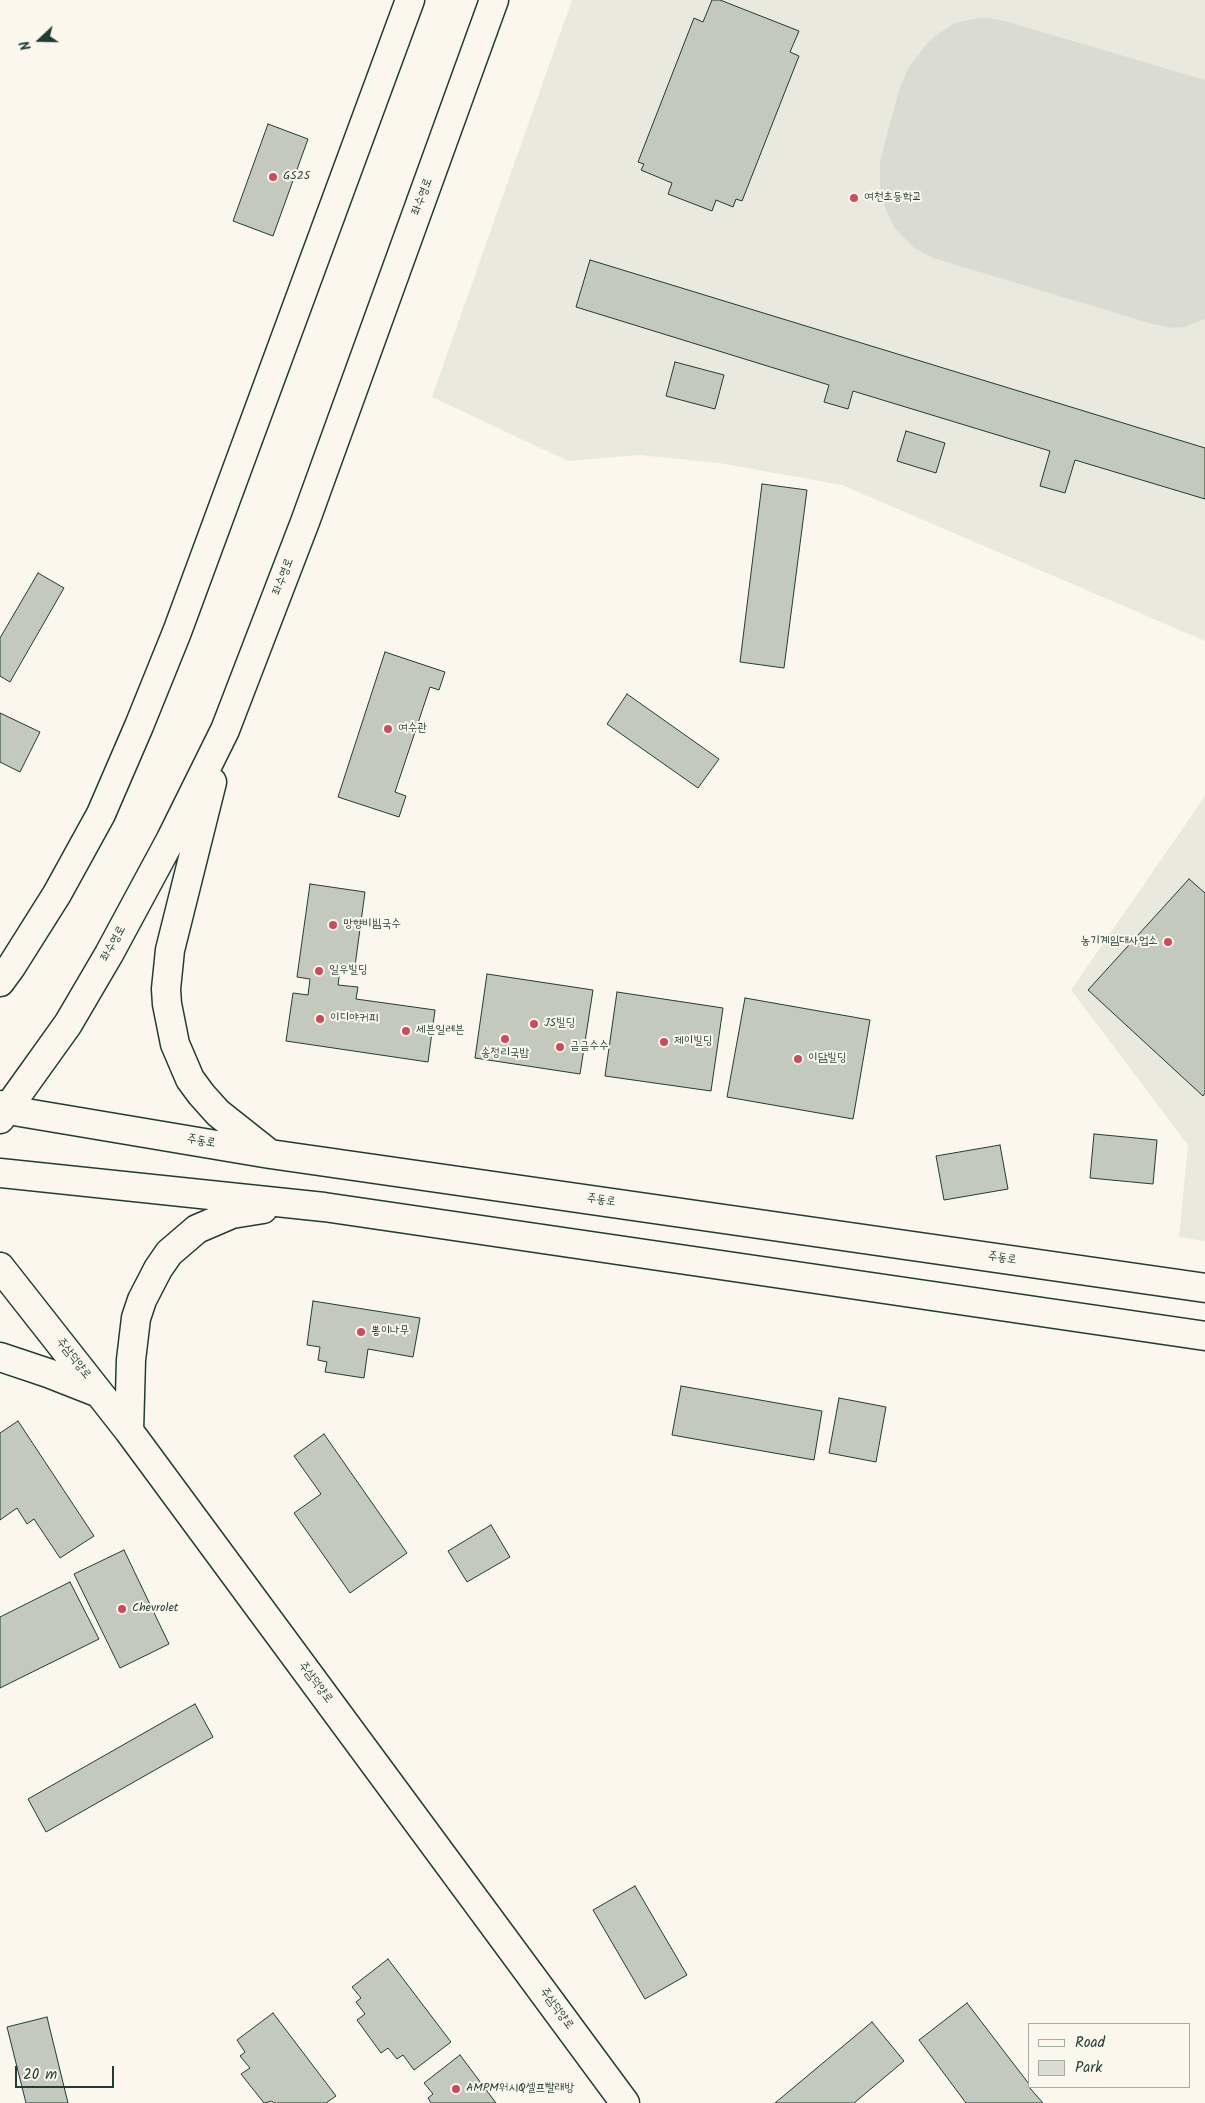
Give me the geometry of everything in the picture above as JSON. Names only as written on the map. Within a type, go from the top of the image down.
[{"type":"street","points":[[0,982],[57,894],[101,814],[138,726],[177,632],[410,0]]},
{"type":"street","name":"좌수영로","points":[[3,1111],[68,1024],[110,954],[171,839],[225,730],[305,522],[494,0]]},
{"type":"street","points":[[225,730],[170,950],[166,989],[167,1004],[175,1044],[182,1062],[196,1086],[218,1113],[270,1154]]},
{"type":"street","name":"주동로","points":[[3,1111],[270,1154],[1205,1288]]},
{"type":"street","points":[[0,1173],[324,1207],[1205,1336]]},
{"type":"street","points":[[129,1431],[131,1360],[136,1318],[149,1285],[169,1253],[197,1230],[232,1214],[250,1210],[324,1207]]},
{"type":"street","name":"주삼덕양로","points":[[0,1267],[129,1431],[625,2103]]},
{"type":"street","points":[[0,1357],[48,1373],[100,1394]]},
{"type":"shaded area","name":"여천초등학교","points":[[572,0],[1205,0],[1205,641],[842,485],[719,463],[639,455],[568,461],[432,397]]},
{"type":"shaded area","points":[[1205,796],[1205,1241],[1179,1237],[1188,1145],[1071,990]]},
{"type":"green space","points":[[977,18],[1005,21],[1205,80],[1205,319],[1184,327],[1173,328],[1156,325],[933,258],[913,247],[894,227],[882,200],[880,161],[899,90],[909,67],[936,35],[955,23]]},
{"type":"building","points":[[712,0],[720,0],[799,31],[790,52],[799,56],[742,201],[736,199],[733,207],[716,200],[712,211],[668,194],[672,183],[641,170],[644,164],[638,162],[694,18],[703,22]]},
{"type":"building","points":[[268,124],[308,139],[273,236],[233,221]]},
{"type":"building","points":[[590,260],[1205,448],[1205,499],[1075,460],[1065,493],[1040,486],[1050,451],[853,391],[848,409],[824,402],[829,385],[576,307]]},
{"type":"building","points":[[675,362],[724,375],[715,409],[666,396]]},
{"type":"building","points":[[906,431],[945,443],[936,473],[897,461]]},
{"type":"building","points":[[762,484],[807,490],[784,668],[740,662]]},
{"type":"building","points":[[38,573],[64,588],[10,682],[0,676],[0,638]]},
{"type":"building","points":[[385,652],[445,672],[439,690],[430,687],[395,792],[406,796],[399,817],[338,797]]},
{"type":"building","points":[[627,694],[719,759],[698,788],[607,724]]},
{"type":"building","points":[[0,713],[40,732],[20,772],[0,762]]},
{"type":"building","name":"농기계임대사업소","points":[[1189,879],[1205,893],[1205,1093],[1203,1096],[1088,990]]},
{"type":"building","name":"일우빌딩","points":[[310,884],[365,892],[355,966],[341,964],[338,985],[358,987],[356,999],[435,1010],[428,1062],[286,1041],[293,993],[308,995],[310,979],[297,977]]},
{"type":"building","name":"JS빌딩","points":[[487,974],[593,990],[580,1074],[475,1058]]},
{"type":"building","name":"제이빌딩","points":[[617,992],[723,1008],[711,1091],[605,1076]]},
{"type":"building","name":"이담빌딩","points":[[745,998],[870,1020],[853,1119],[727,1097]]},
{"type":"building","points":[[1094,1134],[1157,1140],[1153,1184],[1090,1178]]},
{"type":"building","points":[[1000,1145],[1008,1189],[944,1200],[936,1156]]},
{"type":"building","points":[[313,1301],[420,1318],[413,1357],[368,1349],[364,1378],[325,1372],[327,1362],[318,1360],[320,1347],[307,1345]]},
{"type":"building","points":[[681,1386],[822,1411],[814,1460],[672,1435]]},
{"type":"building","points":[[839,1398],[886,1407],[876,1462],[829,1453]]},
{"type":"building","points":[[18,1421],[94,1536],[60,1558],[34,1519],[27,1524],[17,1508],[0,1520],[0,1433]]},
{"type":"building","points":[[324,1434],[407,1553],[350,1593],[294,1513],[321,1494],[294,1456]]},
{"type":"building","points":[[491,1525],[510,1557],[467,1582],[448,1551]]},
{"type":"building","name":"Chevrolet","points":[[124,1550],[169,1644],[120,1668],[74,1574]]},
{"type":"building","points":[[70,1582],[99,1639],[0,1688],[0,1617]]},
{"type":"building","points":[[195,1704],[213,1737],[46,1832],[28,1799]]},
{"type":"building","points":[[635,1886],[687,1975],[645,1999],[593,1910]]},
{"type":"building","points":[[388,1959],[451,2042],[414,2070],[403,2055],[397,2059],[388,2048],[381,2053],[357,2020],[365,2014],[356,2002],[361,1998],[352,1987]]},
{"type":"building","points":[[967,2003],[1028,2083],[1028,2088],[1043,2103],[966,2103],[919,2040]]},
{"type":"building","points":[[273,2013],[336,2096],[326,2103],[274,2103],[272,2101],[264,2103],[241,2074],[250,2068],[240,2056],[245,2052],[237,2040]]},
{"type":"building","points":[[47,2017],[68,2103],[26,2103],[7,2027]]},
{"type":"building","points":[[872,2022],[904,2061],[854,2103],[775,2103]]},
{"type":"building","points":[[460,2055],[496,2103],[431,2103],[428,2098],[433,2094],[424,2083]]},
{"type":"place","name":"GS25","points":[[273,177]]},
{"type":"place","name":"여천초등학교","points":[[854,198]]},
{"type":"place","name":"여수관","points":[[388,729]]},
{"type":"place","name":"망향비빔국수","points":[[333,925]]},
{"type":"place","name":"농기계임대사업소","points":[[1168,942]]},
{"type":"place","name":"일우빌딩","points":[[319,971]]},
{"type":"place","name":"이디야커피","points":[[320,1019]]},
{"type":"place","name":"JS빌딩","points":[[534,1024]]},
{"type":"place","name":"세븐일레븐","points":[[406,1031]]},
{"type":"place","name":"송정리국밥","points":[[505,1039]]},
{"type":"place","name":"제이빌딩","points":[[664,1042]]},
{"type":"place","name":"금금수수","points":[[560,1047]]},
{"type":"place","name":"이담빌딩","points":[[798,1059]]},
{"type":"place","name":"뽕이나무","points":[[361,1332]]},
{"type":"place","name":"Chevrolet","points":[[122,1609]]},
{"type":"place","name":"AMPM워시Q셀프빨래방","points":[[456,2089]]}]
